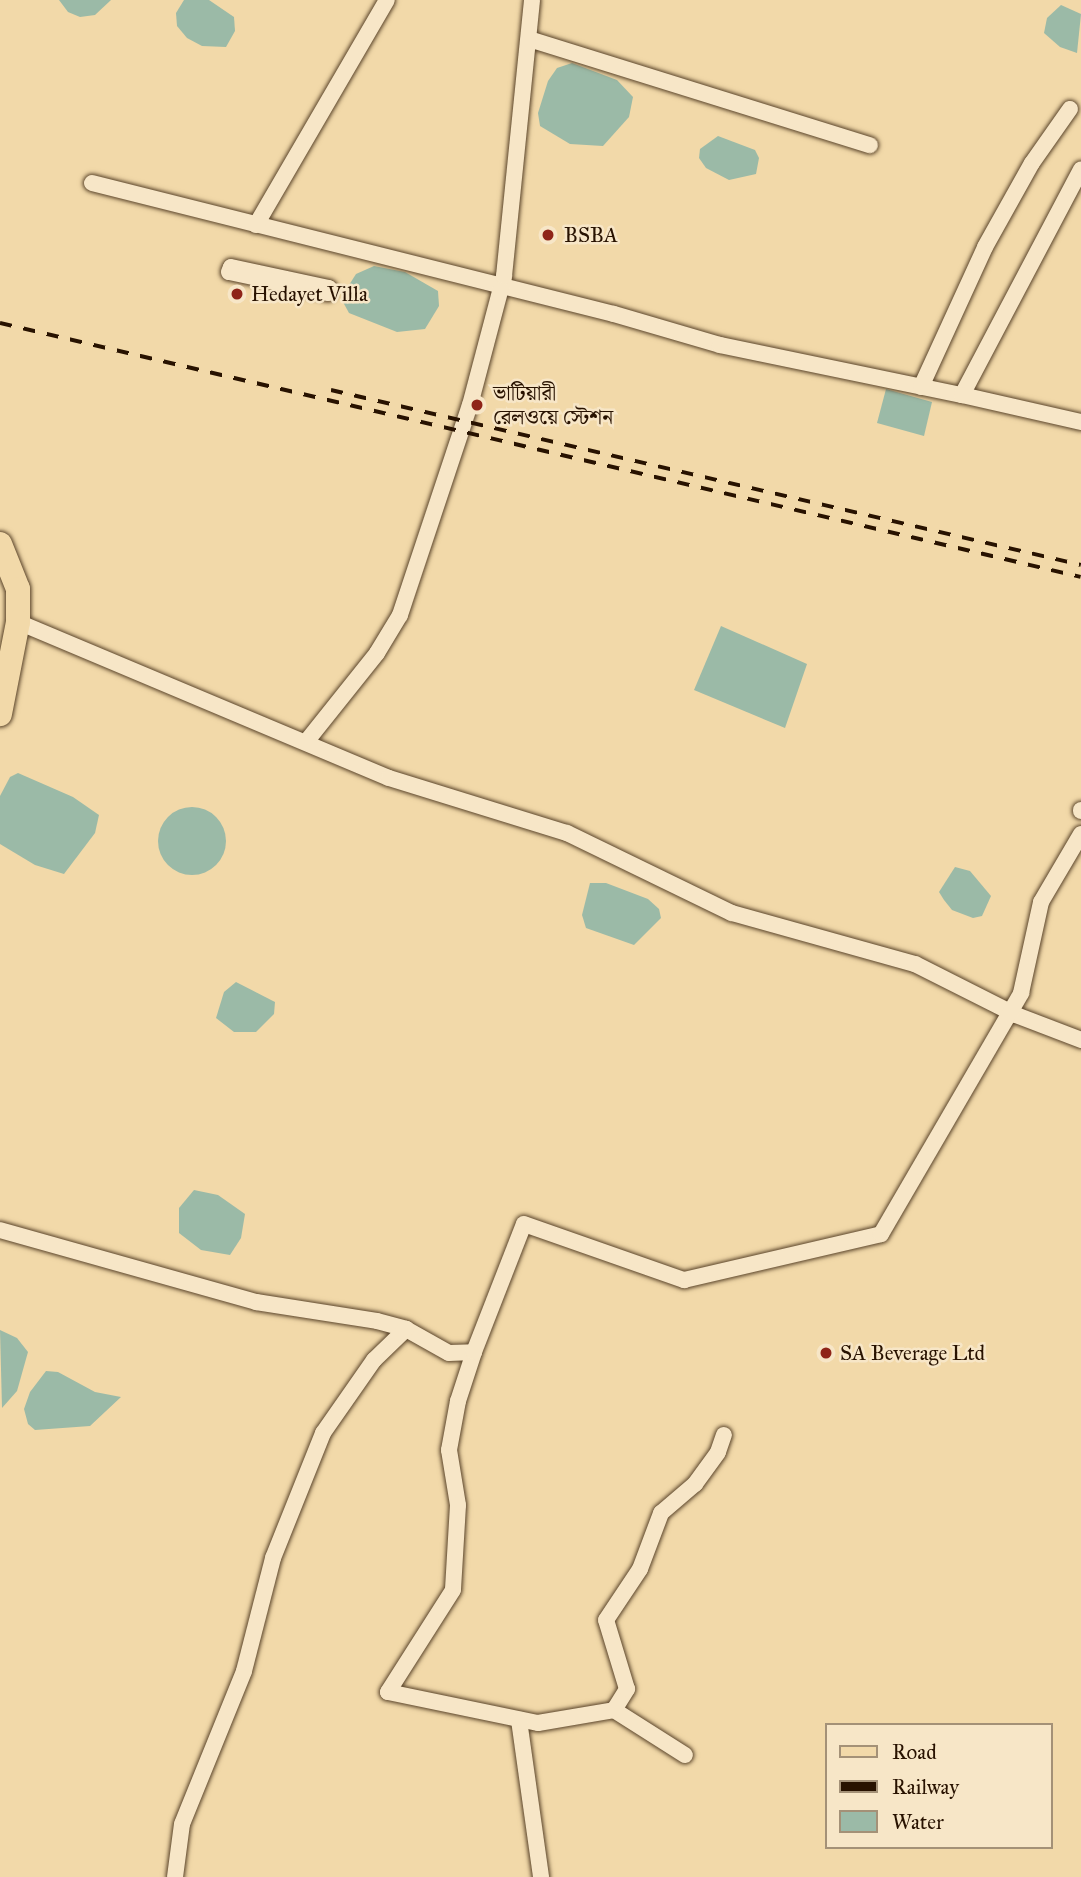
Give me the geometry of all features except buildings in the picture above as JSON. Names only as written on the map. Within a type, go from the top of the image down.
[{"type":"main road","points":[[0,544],[8,554],[18,590],[18,622],[0,714]]},
{"type":"street","points":[[256,225],[387,0]]},
{"type":"street","points":[[306,742],[377,653],[400,615],[462,432],[501,288],[532,0]]},
{"type":"street","points":[[529,38],[870,145]]},
{"type":"street","points":[[921,387],[985,247],[1032,163],[1070,109]]},
{"type":"street","points":[[962,395],[1081,169]]},
{"type":"street","points":[[92,183],[732,348],[1081,422]]},
{"type":"street","points":[[231,267],[329,288],[328,293],[266,280],[229,272],[231,267]]},
{"type":"street","points":[[18,622],[435,794],[567,833],[732,913],[915,964],[1081,1040]]},
{"type":"street","points":[[685,1755],[614,1710],[538,1723],[388,1692],[453,1590],[458,1505],[449,1450],[457,1401],[524,1224],[684,1280],[881,1234],[1021,993],[1041,902],[1081,834]]},
{"type":"street","points":[[0,1230],[256,1302],[406,1329],[449,1353],[474,1352]]},
{"type":"street","points":[[175,1877],[182,1824],[244,1671],[273,1558],[323,1433],[374,1360],[406,1329]]},
{"type":"street","points":[[614,1710],[627,1689],[606,1620],[640,1569],[661,1513],[695,1484],[718,1452],[724,1435]]},
{"type":"street","points":[[519,1720],[541,1877]]},
{"type":"water","points":[[59,0],[111,0],[95,15],[80,17],[68,12]]},
{"type":"water","points":[[184,0],[209,0],[234,17],[235,31],[226,47],[202,46],[187,38],[177,26],[176,13]]},
{"type":"water","points":[[1061,5],[1081,14],[1077,53],[1060,47],[1044,33],[1047,18]]},
{"type":"water","points":[[572,63],[617,80],[633,97],[629,117],[603,146],[570,144],[540,126],[538,113],[548,81],[557,68]]},
{"type":"water","points":[[718,136],[755,150],[759,158],[756,174],[729,180],[706,168],[699,158],[700,149]]},
{"type":"water","points":[[374,266],[405,272],[438,291],[439,306],[425,329],[397,332],[349,313],[343,302],[349,285],[356,274]]},
{"type":"water","points":[[886,389],[932,402],[924,436],[877,423]]},
{"type":"water","points":[[721,626],[807,664],[785,728],[694,690]]},
{"type":"water","points":[[18,773],[73,797],[99,815],[95,833],[64,874],[35,865],[0,844],[0,796],[10,777]]},
{"type":"water","points":[[185,807],[199,807],[211,812],[221,822],[226,841],[221,860],[211,870],[199,875],[185,875],[173,870],[163,860],[158,848],[158,834],[163,822],[173,812]]},
{"type":"water","points":[[955,867],[970,871],[991,896],[982,916],[973,918],[952,910],[939,892]]},
{"type":"water","points":[[590,883],[606,883],[648,899],[659,909],[661,918],[634,945],[586,928],[582,915]]},
{"type":"water","points":[[236,982],[275,1002],[274,1014],[256,1032],[234,1032],[216,1018],[224,992]]},
{"type":"water","points":[[194,1190],[218,1195],[245,1214],[241,1238],[230,1255],[201,1250],[179,1233],[179,1208]]},
{"type":"water","points":[[0,1330],[17,1338],[28,1352],[17,1391],[2,1408]]},
{"type":"water","points":[[46,1371],[58,1372],[95,1392],[121,1397],[90,1426],[35,1430],[28,1424],[24,1409],[30,1392]]},
{"type":"railway","points":[[0,323],[1081,577]]},
{"type":"railway","points":[[331,390],[1081,565]]},
{"type":"place","name":"BSBA","points":[[548,235]]},
{"type":"place","name":"Hedayet Villa","points":[[237,294]]},
{"type":"place","name":"ভাটিয়ারী রেলওয়ে স্টেশন","points":[[477,405]]},
{"type":"place","name":"SA Beverage Ltd","points":[[826,1353]]}]
